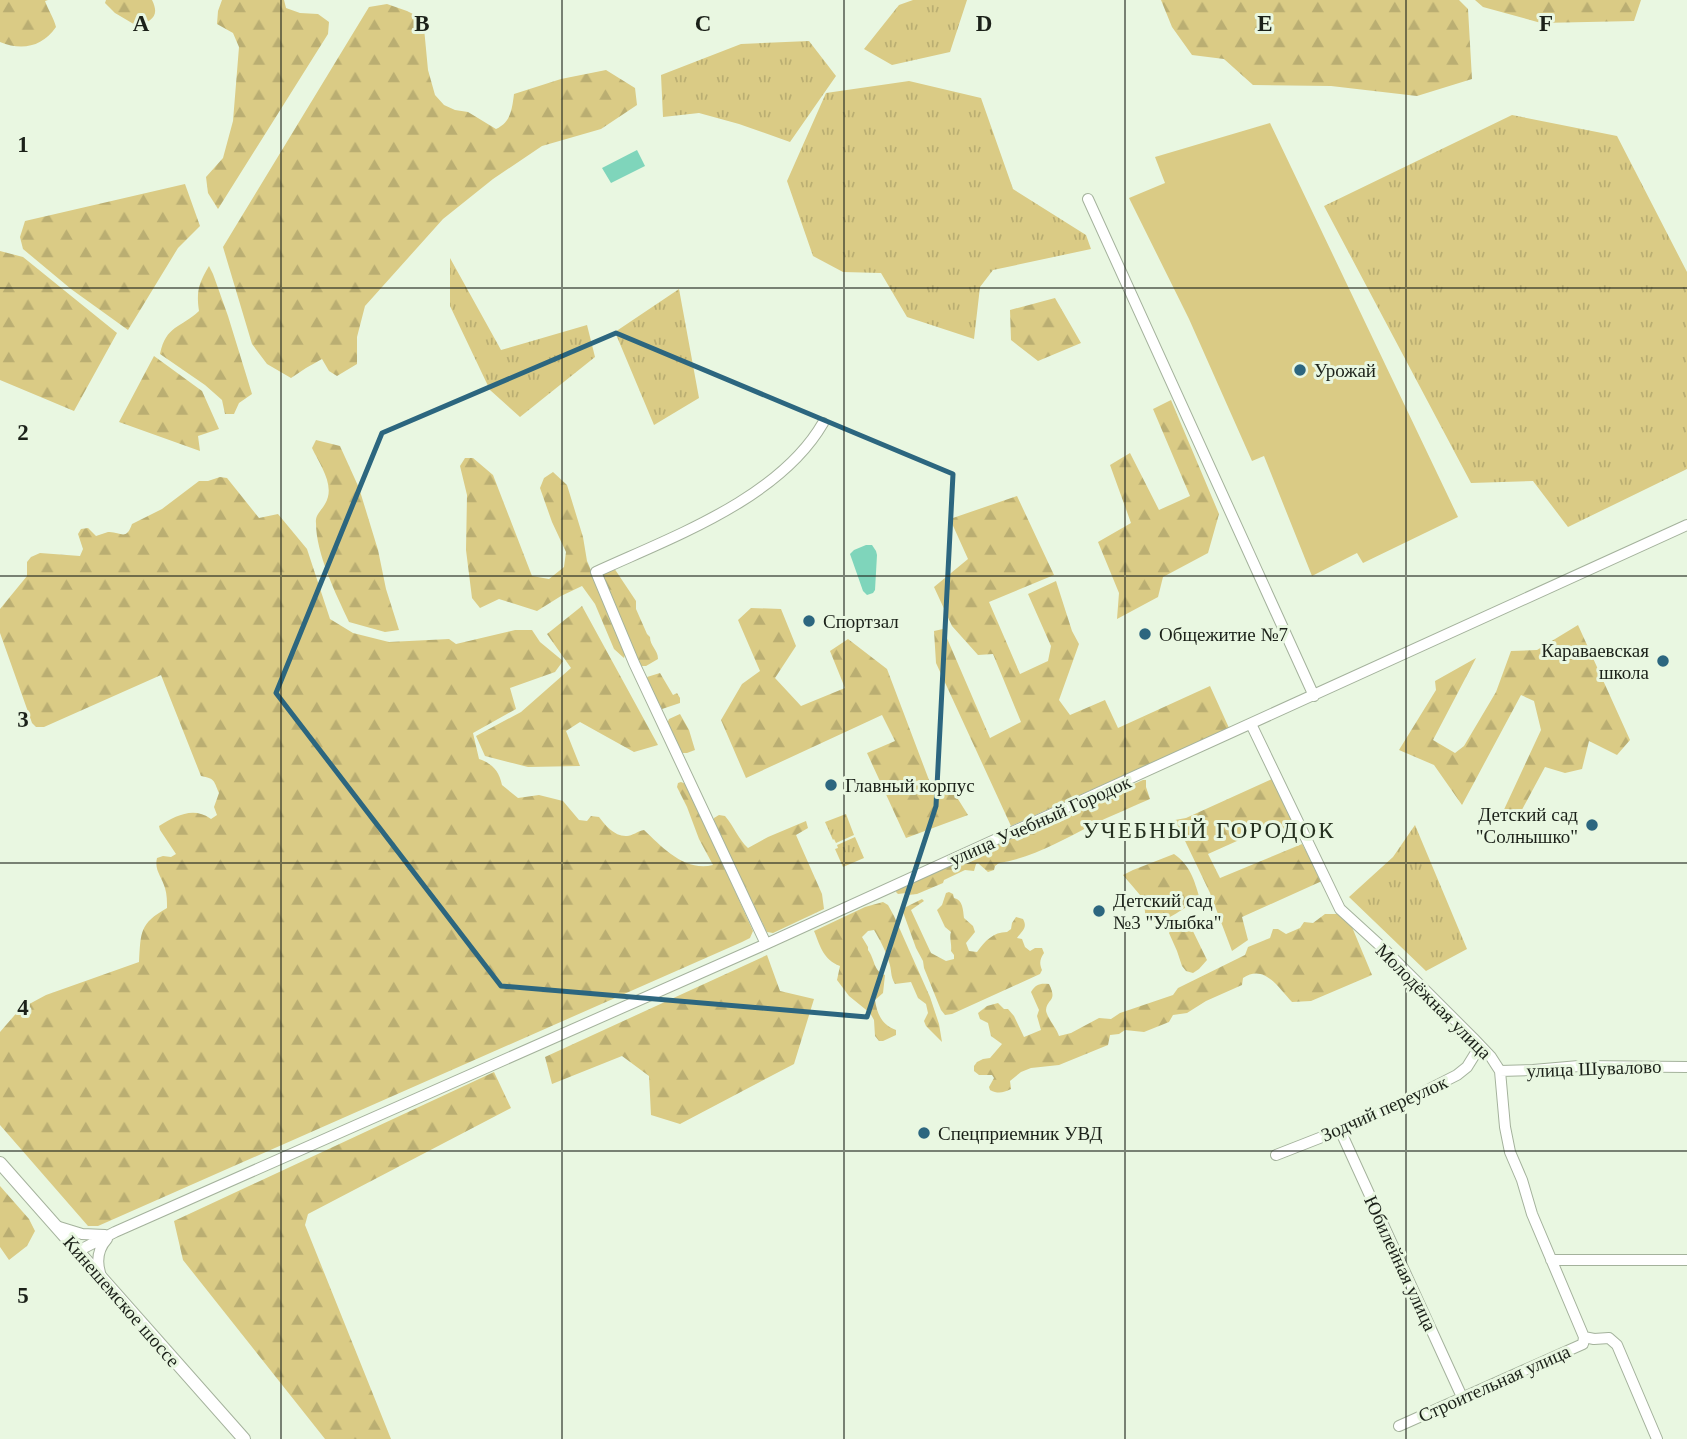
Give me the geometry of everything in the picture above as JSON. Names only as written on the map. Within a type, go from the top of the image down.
[{"type":"main road","name":"Кинешемское шоссе","points":[[0,1163],[244,1439]]},
{"type":"street","points":[[1088,199],[1314,696]]},
{"type":"street","points":[[765,944],[644,685],[596,572],[689,529],[749,496],[786,468],[815,438],[823,423]]},
{"type":"street","name":"улица Учебный Городок","points":[[78,1251],[765,944],[1687,525]]},
{"type":"street","name":"Молодёжная улица","points":[[1251,724],[1340,909],[1386,951],[1491,1057],[1500,1071],[1510,1152],[1532,1214],[1584,1337]]},
{"type":"street","name":"Зодчий переулок","points":[[1276,1155],[1400,1104],[1457,1075],[1480,1046]]},
{"type":"street","name":"улица Шувалово","points":[[1500,1071],[1580,1066],[1687,1067]]},
{"type":"street","name":"Юбилейная улица","points":[[1340,1130],[1462,1397]]},
{"type":"street","points":[[55,1225],[82,1234],[111,1234]]},
{"type":"street","points":[[103,1280],[97,1258],[100,1246],[111,1234]]},
{"type":"street","points":[[1551,1260],[1687,1260]]},
{"type":"street","points":[[1584,1337],[1609,1338],[1617,1345],[1657,1439]]},
{"type":"street","name":"Строительная улица","points":[[1399,1426],[1583,1344],[1584,1337]]},
{"type":"highlighted area","points":[[616,333],[953,474],[936,806],[867,1017],[501,986],[276,693],[382,433]]},
{"type":"green space","points":[[0,0],[48,0],[45,1],[56,27],[44,39],[31,45],[16,46],[0,42]]},
{"type":"green space","points":[[106,0],[152,0],[155,14],[147,22],[137,26],[115,13],[105,3]]},
{"type":"green space","points":[[222,0],[284,0],[286,8],[300,13],[318,14],[329,22],[328,34],[218,209],[208,193],[206,177],[223,158],[233,121],[239,47],[233,33],[217,24]]},
{"type":"green space","points":[[913,0],[967,0],[950,52],[892,65],[864,49],[899,5]]},
{"type":"green space","points":[[1161,0],[1459,0],[1468,9],[1472,79],[1417,96],[1331,86],[1253,85],[1224,59],[1192,55],[1172,27]]},
{"type":"green space","points":[[1475,0],[1641,0],[1634,21],[1541,23],[1483,7]]},
{"type":"green space","points":[[387,4],[417,16],[424,28],[428,70],[435,95],[444,105],[468,112],[496,129],[508,119],[514,94],[561,79],[606,70],[635,88],[637,105],[601,129],[542,146],[493,179],[443,219],[365,306],[357,337],[357,364],[337,376],[329,371],[322,359],[291,378],[267,364],[252,344],[223,247],[369,7]]},
{"type":"green space","points":[[809,41],[836,76],[790,142],[699,113],[663,117],[661,75],[741,44]]},
{"type":"green space","points":[[909,81],[981,98],[1013,189],[1086,235],[1091,249],[993,270],[980,287],[974,339],[907,317],[881,273],[843,272],[813,256],[787,181],[826,93]]},
{"type":"green space","points":[[1512,115],[1617,136],[1687,272],[1687,469],[1568,527],[1533,481],[1471,483],[1324,206]]},
{"type":"green space","name":"Урожай","points":[[1270,123],[1458,517],[1363,563],[1357,553],[1312,576],[1264,456],[1252,461],[1189,319],[1129,198],[1165,183],[1155,157]]},
{"type":"green space","points":[[185,184],[200,226],[178,248],[128,330],[71,289],[23,249],[20,237],[25,221]]},
{"type":"green space","points":[[0,251],[23,257],[117,333],[74,411],[0,380]]},
{"type":"green space","points":[[450,258],[501,350],[587,325],[595,357],[520,417],[490,390],[450,306]]},
{"type":"green space","points":[[209,266],[252,394],[239,403],[234,414],[225,414],[222,400],[160,354],[170,332],[199,311],[199,287]]},
{"type":"green space","points":[[679,289],[699,398],[654,425],[615,332]]},
{"type":"green space","points":[[1055,298],[1081,343],[1038,361],[1011,340],[1010,310]]},
{"type":"green space","points":[[154,356],[202,391],[219,429],[198,436],[200,451],[119,422]]},
{"type":"green space","points":[[1171,400],[1219,514],[1208,553],[1163,577],[1158,597],[1117,619],[1119,593],[1098,542],[1131,523],[1110,465],[1130,453],[1159,510],[1190,496],[1153,409]]},
{"type":"green space","points":[[316,440],[340,446],[359,488],[399,630],[385,632],[349,622],[333,587],[317,535],[316,518],[325,504],[329,490],[326,476],[312,448]]},
{"type":"green space","points":[[465,458],[473,458],[493,475],[532,576],[549,579],[564,567],[566,552],[540,488],[544,478],[553,472],[567,485],[583,537],[587,561],[626,652],[624,658],[614,649],[595,604],[582,586],[537,611],[499,599],[480,608],[472,598],[466,550],[467,495],[460,466]]},
{"type":"green space","points":[[227,478],[259,518],[278,514],[307,549],[330,619],[353,633],[389,642],[449,639],[456,644],[515,630],[532,630],[540,642],[563,661],[555,672],[510,688],[516,709],[473,733],[479,759],[495,769],[502,785],[518,798],[539,795],[563,801],[579,820],[587,821],[591,816],[599,817],[611,830],[623,836],[644,830],[684,862],[713,865],[677,787],[681,782],[686,784],[725,863],[753,931],[750,938],[742,942],[98,1226],[88,1226],[0,1125],[0,1032],[20,1009],[46,995],[139,962],[140,943],[146,924],[167,908],[166,891],[157,870],[157,858],[176,854],[159,826],[178,816],[191,813],[211,819],[217,815],[214,807],[219,793],[213,780],[201,776],[161,675],[44,727],[36,727],[32,723],[0,633],[0,609],[27,576],[27,562],[31,557],[40,553],[80,556],[83,549],[78,534],[81,529],[88,528],[96,536],[108,532],[125,534],[132,524],[162,509],[199,481]]},
{"type":"green space","points":[[1017,496],[1054,575],[989,602],[1020,674],[1048,661],[1051,646],[1028,594],[1056,581],[1072,631],[1079,644],[1059,700],[1070,715],[1105,700],[1118,728],[1210,686],[1229,728],[1011,826],[936,663],[934,631],[943,629],[990,738],[1021,722],[993,654],[978,655],[952,626],[934,587],[968,559],[950,519]]},
{"type":"green space","points":[[614,568],[636,601],[636,609],[657,653],[658,659],[646,666],[641,666],[601,572]]},
{"type":"green space","points":[[582,606],[658,745],[634,752],[580,722],[566,731],[580,766],[528,767],[485,756],[476,736],[521,712],[571,668],[547,634]]},
{"type":"green space","points":[[751,608],[781,609],[796,646],[775,678],[801,706],[845,688],[830,651],[848,639],[887,669],[932,788],[951,788],[968,815],[906,838],[867,753],[895,741],[882,715],[746,778],[721,720],[742,684],[760,671],[738,620]]},
{"type":"green space","points":[[1578,625],[1630,740],[1617,755],[1589,741],[1582,769],[1565,773],[1545,767],[1517,819],[1501,816],[1541,730],[1534,701],[1521,695],[1462,805],[1434,765],[1399,750],[1436,690],[1435,681],[1476,658],[1433,740],[1455,753],[1464,746],[1496,692],[1511,651],[1537,650]]},
{"type":"green space","points":[[660,673],[673,695],[677,693],[680,698],[680,703],[662,709],[647,677]]},
{"type":"green space","points":[[680,714],[689,730],[695,750],[687,753],[682,753],[667,724],[669,719]]},
{"type":"green space","points":[[1272,779],[1299,831],[1289,836],[1279,822],[1208,854],[1220,878],[1302,844],[1322,881],[1242,917],[1248,940],[1232,951],[1210,893],[1175,820],[1186,818]]},
{"type":"green space","points":[[1146,780],[1150,799],[1046,848],[999,863],[994,870],[988,872],[978,863],[974,871],[965,870],[917,894],[896,892],[897,889]]},
{"type":"green space","points":[[846,814],[854,835],[836,843],[825,822]]},
{"type":"green space","points":[[725,816],[748,848],[806,821],[808,828],[796,835],[822,894],[824,909],[773,933],[767,932],[762,922],[757,920],[714,822],[714,818]]},
{"type":"green space","points":[[1415,825],[1467,949],[1426,971],[1349,897],[1393,857]]},
{"type":"green space","points":[[855,837],[864,858],[843,867],[835,849],[838,848],[837,845]]},
{"type":"green space","points":[[1174,854],[1188,869],[1200,899],[1160,921],[1146,922],[1144,902],[1123,875]]},
{"type":"green space","points":[[949,892],[961,903],[964,918],[973,926],[975,932],[966,943],[969,951],[977,952],[990,938],[1007,932],[1016,917],[1023,919],[1025,925],[1017,938],[1022,939],[1030,951],[1042,948],[1044,953],[1040,961],[1040,974],[945,1015],[903,912],[904,908],[922,899],[924,901],[911,910],[931,953],[946,961],[954,959],[951,932],[945,927],[937,910]]},
{"type":"green space","points":[[883,902],[894,916],[930,997],[942,1042],[926,1026],[926,1004],[918,998],[911,982],[895,984],[886,954],[874,930],[868,931],[862,937],[876,968],[885,975],[883,993],[875,1000],[876,1005],[884,1022],[896,1030],[896,1035],[883,1041],[879,1041],[875,1036],[874,1020],[870,1013],[849,996],[837,980],[840,966],[826,956],[819,943],[814,931],[865,907]]},
{"type":"green space","points":[[1325,914],[1338,914],[1352,927],[1372,975],[1311,1001],[1292,1002],[1271,980],[1265,976],[1251,974],[1243,978],[1242,985],[1187,1013],[1173,1015],[1169,1022],[1144,1032],[1125,1030],[1110,1035],[1108,1045],[1059,1065],[1031,1068],[1021,1072],[1010,1081],[1011,1089],[998,1092],[990,1090],[994,1078],[992,1075],[979,1075],[974,1071],[977,1062],[990,1058],[1002,1044],[991,1036],[988,1023],[980,1019],[978,1013],[987,1006],[998,1003],[1008,1009],[1024,1037],[1041,1030],[1037,1016],[1039,1010],[1031,992],[1038,985],[1049,984],[1052,994],[1046,1010],[1048,1016],[1059,1036],[1071,1033],[1099,1018],[1111,1019],[1120,1013],[1173,995],[1178,988],[1245,955],[1248,947],[1270,938],[1273,929],[1286,934],[1300,928],[1304,922],[1313,923]]},
{"type":"green space","points":[[1189,923],[1207,960],[1193,973],[1182,966],[1169,933],[1173,926]]},
{"type":"green space","points":[[767,955],[780,991],[814,999],[794,1064],[680,1124],[651,1115],[649,1076],[622,1056],[552,1084],[545,1057]]},
{"type":"green space","points":[[494,1072],[511,1108],[308,1214],[305,1225],[391,1439],[325,1439],[183,1260],[174,1221]]},
{"type":"green space","points":[[0,1186],[29,1219],[35,1231],[27,1246],[9,1260],[0,1247]]},
{"type":"water","points":[[637,150],[645,166],[611,183],[602,168]]},
{"type":"water","points":[[866,545],[872,545],[877,555],[875,590],[867,595],[863,591],[850,554]]},
{"type":"place","name":"Урожай","points":[[1300,370]]},
{"type":"place","name":"Спортзал","points":[[809,621]]},
{"type":"place","name":"Общежитие №7","points":[[1145,634]]},
{"type":"place","name":"Караваевская школа","points":[[1663,661]]},
{"type":"place","name":"Главный корпус","points":[[831,785]]},
{"type":"place","name":"Детский сад \"Солнышко\"","points":[[1592,825]]},
{"type":"place","name":"Детский сад №3 \"Улыбка\"","points":[[1099,911]]},
{"type":"place","name":"Спецприемник УВД","points":[[924,1133]]},
{"type":"district","name":"УЧЕБНЫЙ ГОРОДОК","points":[[1209,830]]}]
